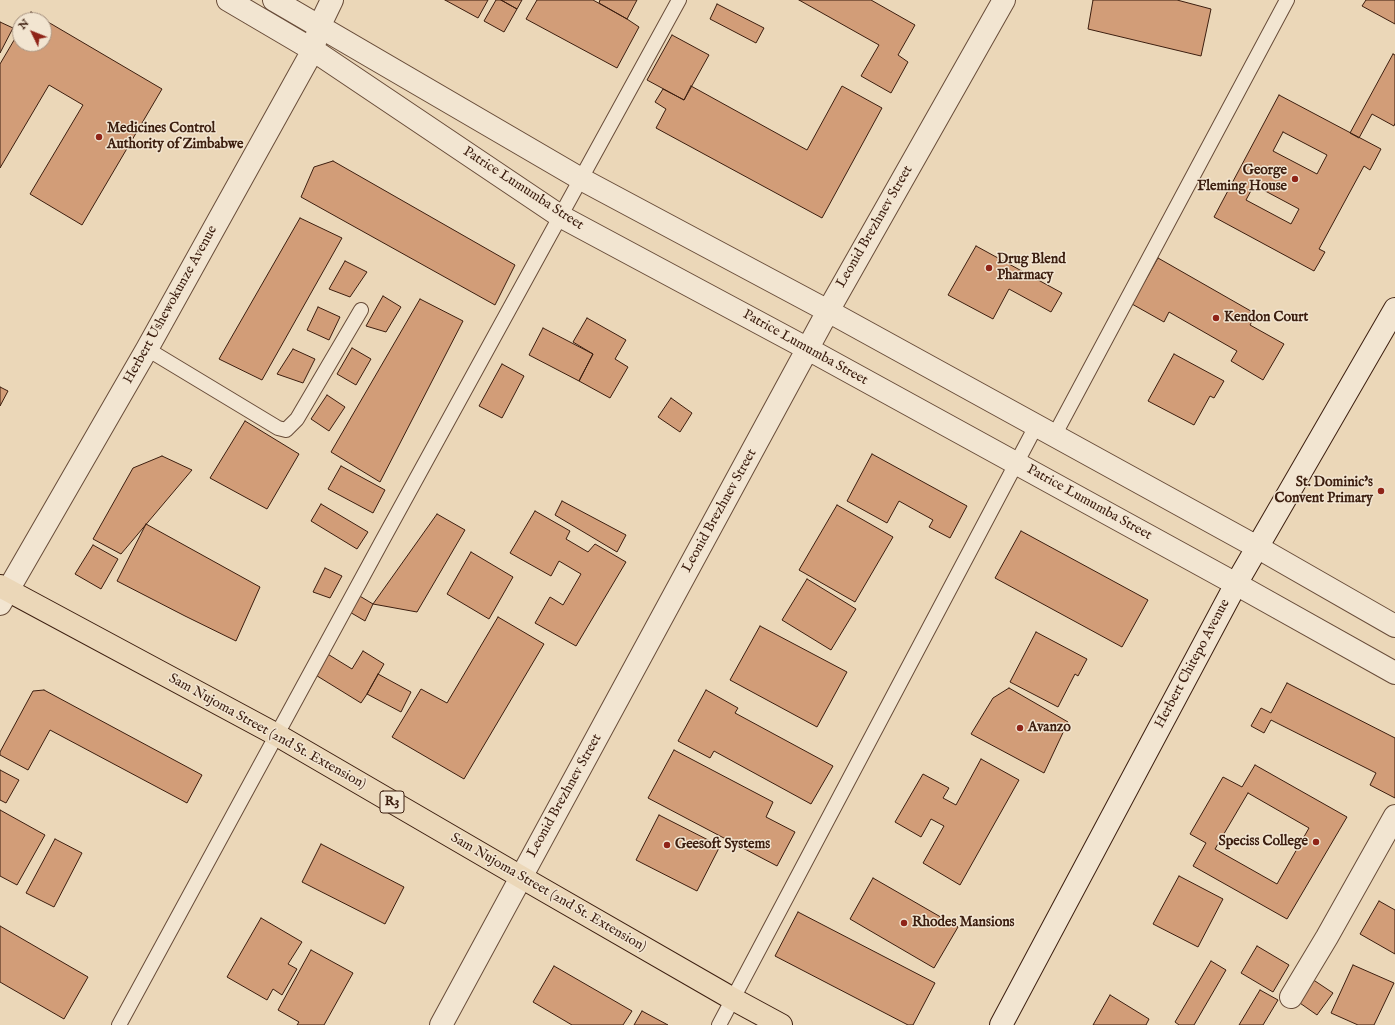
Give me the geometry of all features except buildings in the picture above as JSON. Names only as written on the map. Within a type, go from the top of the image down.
[{"type":"highway","name":"Sam Nujoma Street (2nd St. Extension)","points":[[3,594],[277,735],[520,877],[781,1025]]},
{"type":"street","name":"Patrice Lumumba Street","points":[[228,0],[313,50],[560,216],[808,349],[1395,673]]},
{"type":"street","points":[[274,0],[581,179],[828,311],[1257,547],[1395,626]]},
{"type":"street","name":"Herbert Ushewokunze Avenue","points":[[3,594],[147,349],[313,50],[318,27],[332,0]]},
{"type":"street","name":"Leonid Brezhnev Street","points":[[441,1025],[828,311],[1004,0]]},
{"type":"street","name":"Herbert Chitepo Avenue","points":[[1001,1025],[1236,584],[1395,310]]},
{"type":"street","points":[[1291,997],[1327,937],[1395,816]]},
{"type":"lane","points":[[119,1025],[679,0]]},
{"type":"lane","points":[[719,1025],[1016,463],[1045,431],[1287,0]]},
{"type":"lane","points":[[147,349],[278,428],[286,430],[297,419],[361,310]]},
{"type":"place","name":"Medicines Control Authority of Zimbabwe","points":[[99,137]]},
{"type":"place","name":"George Fleming House","points":[[1295,179]]},
{"type":"place","name":"Drug Blend Pharmacy","points":[[989,268]]},
{"type":"place","name":"Kendon Court","points":[[1216,318]]},
{"type":"place","name":"St. Dominic's Convent Primary","points":[[1381,491]]},
{"type":"place","name":"Avanzo","points":[[1020,728]]},
{"type":"place","name":"Speciss College","points":[[1316,842]]},
{"type":"place","name":"Geesoft Systems","points":[[667,845]]},
{"type":"place","name":"Rhodes Mansions","points":[[904,923]]}]
